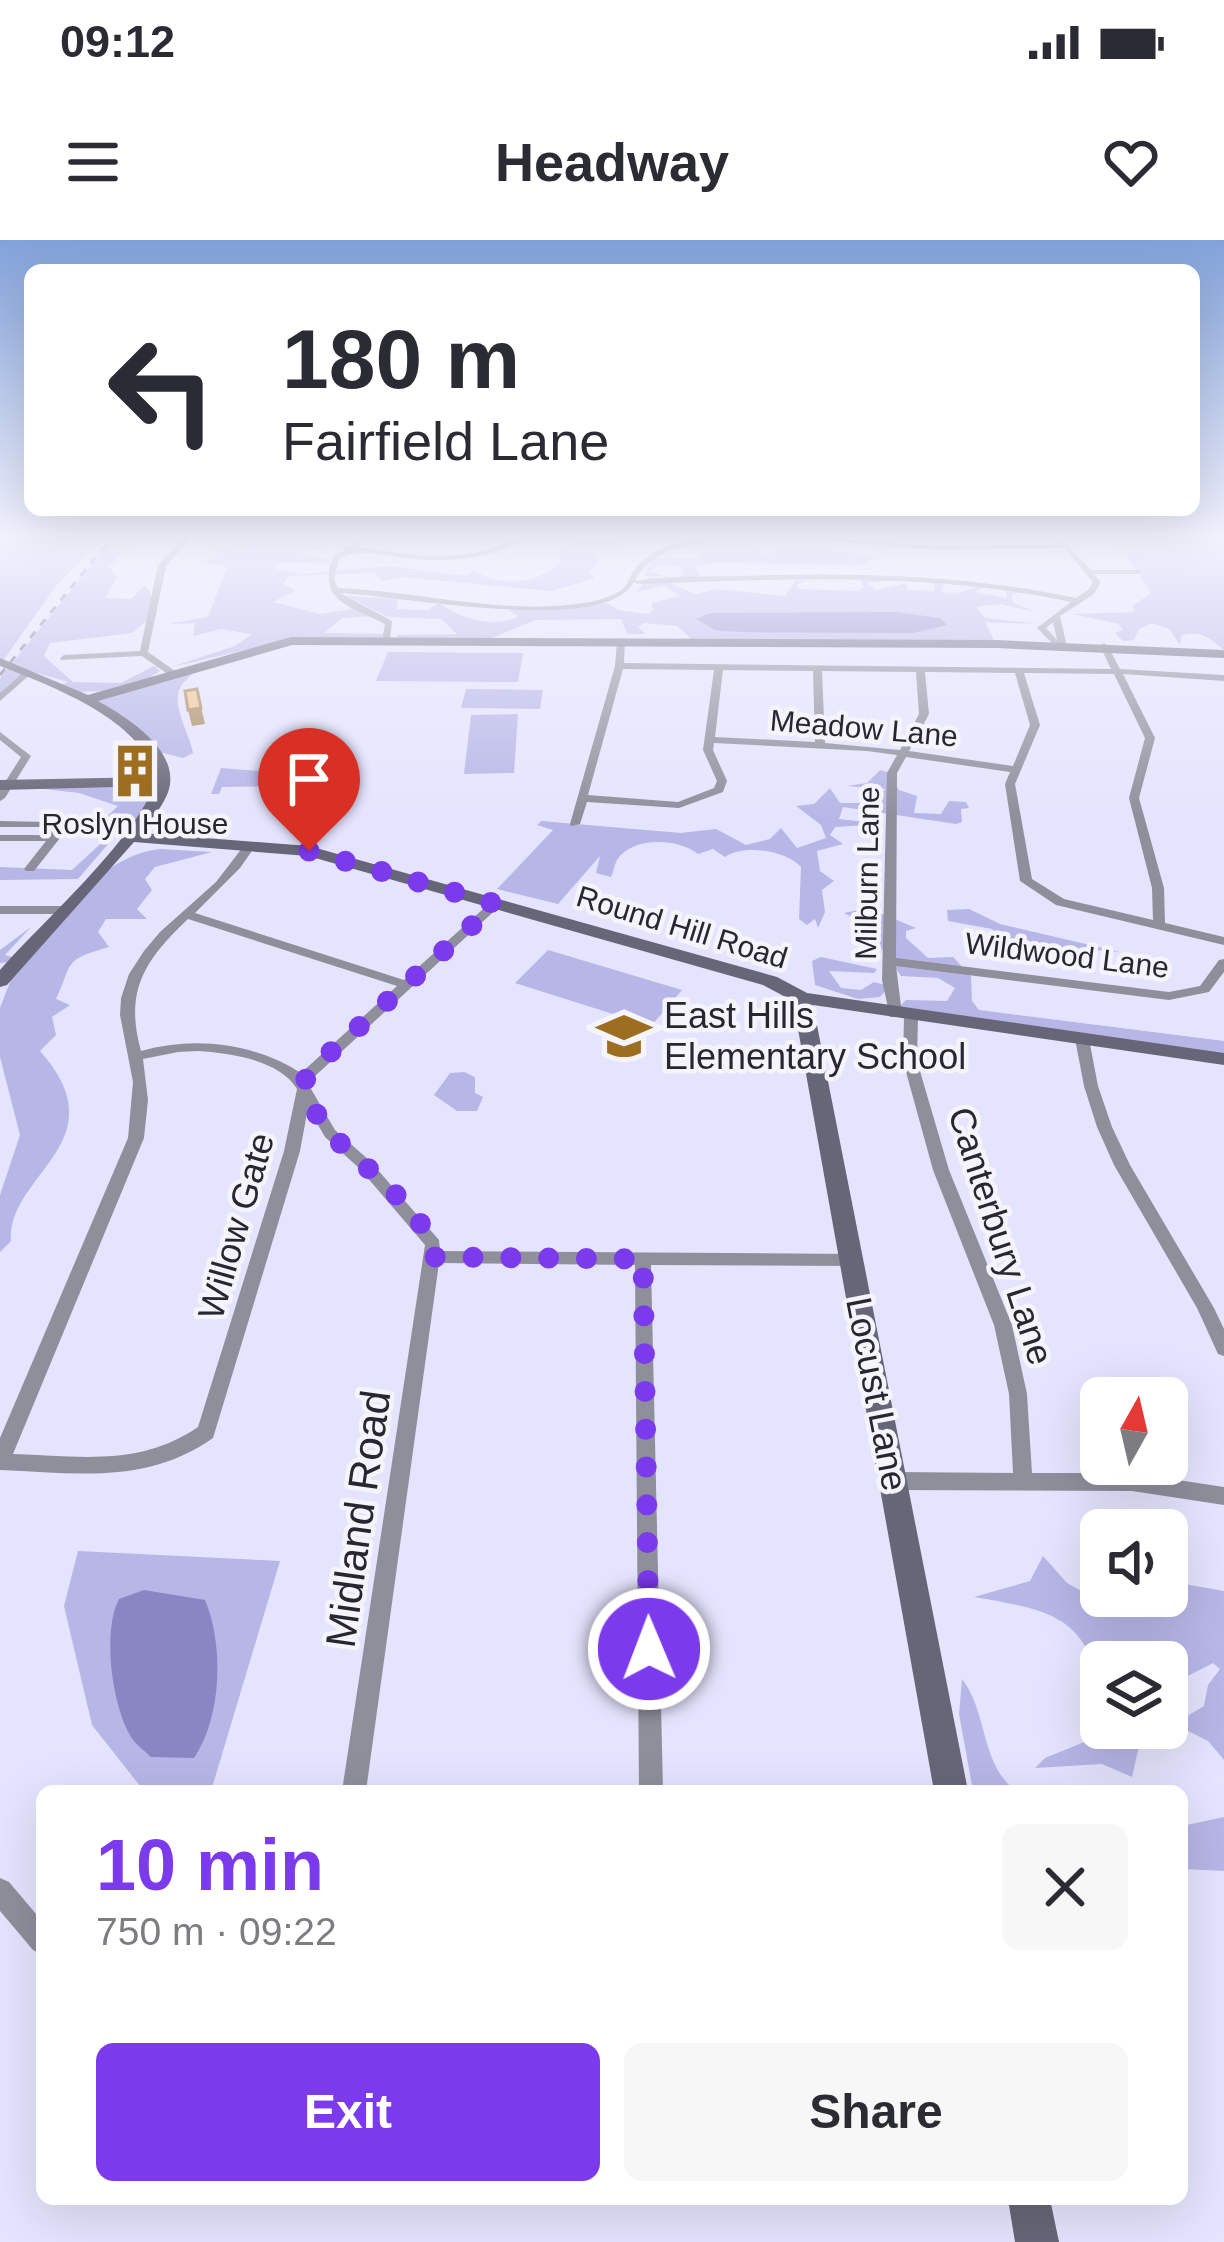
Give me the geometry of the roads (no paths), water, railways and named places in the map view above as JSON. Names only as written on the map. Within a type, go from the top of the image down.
[{"type":"street","points":[[144,653],[149,629]]},
{"type":"street","points":[[386,629],[386,640]]},
{"type":"street","points":[[1057,645],[1062,643],[1059,629]]},
{"type":"street","points":[[78,696],[117,690],[282,641],[1057,645],[1224,654]]},
{"type":"street","points":[[575,824],[619,666],[621,641]]},
{"type":"street","points":[[1104,646],[1150,738],[1134,798],[1158,888],[1160,925]]},
{"type":"street","points":[[64,658],[144,653],[172,673]]},
{"type":"street","points":[[0,662],[78,696],[153,749],[163,781],[147,816],[0,981]]},
{"type":"street","points":[[619,666],[1119,671],[1224,678]]},
{"type":"street","points":[[582,798],[674,806],[710,797],[722,781],[709,758],[719,667]]},
{"type":"street","points":[[818,668],[820,745]]},
{"type":"street","name":"Milburn Lane","points":[[903,1015],[890,961],[892,773],[924,715],[920,668]]},
{"type":"street","points":[[1018,670],[1035,725],[1010,784],[1021,866],[1032,887],[1060,902],[1224,941]]},
{"type":"street","points":[[0,698],[29,672]]},
{"type":"street","points":[[0,734],[26,754],[3,789]]},
{"type":"street","name":"Meadow Lane","points":[[709,740],[900,752],[1014,769]]},
{"type":"street","points":[[3,789],[163,781]]},
{"type":"street","points":[[0,824],[45,824],[54,838]]},
{"type":"street","name":"Round Hill Road","points":[[127,837],[309,851],[770,981],[802,998],[1224,1059]]},
{"type":"street","points":[[0,838],[54,838]]},
{"type":"street","points":[[30,869],[54,838]]},
{"type":"street","points":[[0,1462],[136,1138],[142,1108],[136,1057],[126,1027],[131,985],[157,942],[220,886],[250,845]]},
{"type":"street","points":[[304,1082],[313,1068],[496,904]]},
{"type":"street","points":[[0,910],[61,910]]},
{"type":"street","points":[[186,914],[406,985]]},
{"type":"street","name":"Wildwood Lane","points":[[890,961],[1169,996],[1204,989],[1224,963]]},
{"type":"street","name":"Locust Lane","points":[[802,998],[950,1785]]},
{"type":"street","name":"Canterbury Lane","points":[[903,1015],[910,1061],[941,1170],[1003,1324],[1018,1394],[1023,1479]]},
{"type":"street","points":[[1082,1039],[1097,1120],[1117,1163],[1176,1252],[1224,1349]]},
{"type":"street","points":[[136,1057],[181,1044],[223,1046],[282,1067],[304,1082],[314,1112],[418,1222],[433,1244],[434,1257],[851,1260]]},
{"type":"street","name":"Willow Gate","points":[[0,1462],[150,1462],[185,1450],[206,1432],[292,1151],[306,1100],[304,1082]]},
{"type":"street","name":"Midland Road","points":[[355,1785],[434,1257]]},
{"type":"street","points":[[643,1259],[651,1785]]},
{"type":"street","points":[[894,1480],[1153,1484],[1224,1496]]},
{"type":"street","points":[[0,1891],[36,1934]]},
{"type":"street","points":[[1030,2205],[1037,2242]]},
{"type":"railway","points":[[0,675],[37,629]]},
{"type":"place","name":"Roslyn House","points":[[135,771]]},
{"type":"place","name":"East Hills Elementary School","points":[[624,1036]]}]
